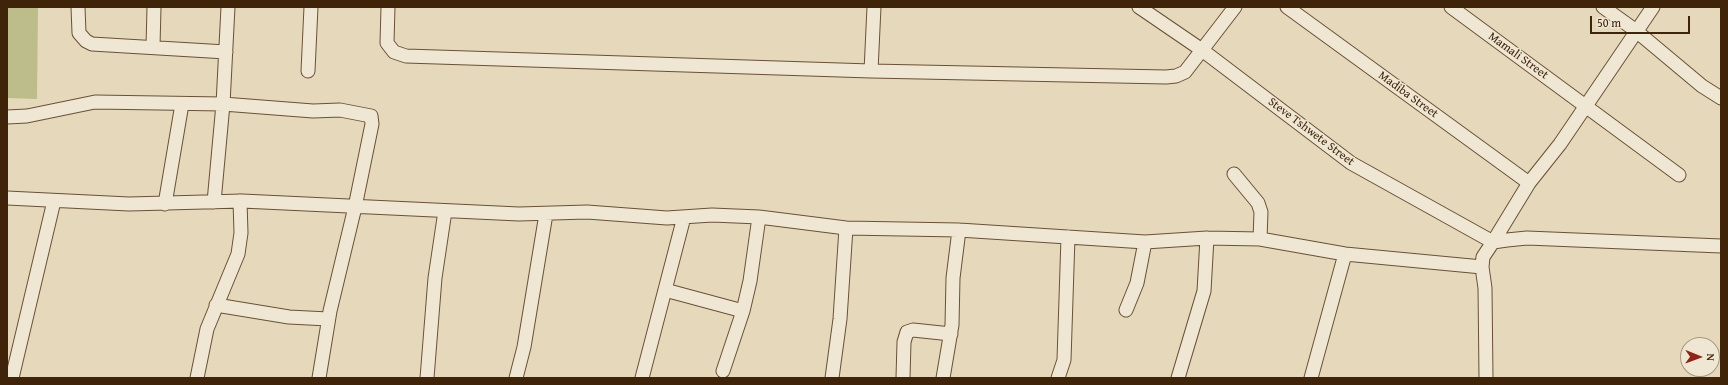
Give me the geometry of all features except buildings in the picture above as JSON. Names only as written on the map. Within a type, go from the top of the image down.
[{"type":"street","points":[[78,7],[79,33],[86,41],[96,44],[226,52]]},
{"type":"street","points":[[153,47],[154,7]]},
{"type":"street","points":[[214,202],[223,104],[228,7]]},
{"type":"street","points":[[308,71],[311,7]]},
{"type":"street","points":[[388,7],[387,43],[391,49],[403,56],[871,71],[1172,77],[1185,72],[1235,7]]},
{"type":"street","points":[[871,71],[874,7]]},
{"type":"street","name":"Steve Tshwete Street","points":[[1139,7],[1202,50],[1352,163],[1493,242]]},
{"type":"street","name":"Madiba Street","points":[[1287,7],[1530,183]]},
{"type":"street","name":"Mamali Street","points":[[1451,7],[1679,175]]},
{"type":"street","points":[[1603,7],[1635,30],[1702,86],[1721,98]]},
{"type":"street","points":[[1486,378],[1485,288],[1482,267],[1483,257],[1530,183],[1560,144],[1635,30],[1653,7]]},
{"type":"street","points":[[7,117],[27,116],[95,102],[223,104],[313,111],[340,110],[371,116],[373,121],[355,206],[328,319],[319,378]]},
{"type":"street","points":[[165,204],[182,104]]},
{"type":"street","points":[[1234,174],[1258,203],[1261,212],[1260,239]]},
{"type":"street","points":[[7,198],[165,204],[240,201],[445,211],[546,214],[588,212],[667,218],[712,215],[759,217],[846,228],[959,230],[1145,242],[1207,238],[1260,239],[1345,254],[1482,267]]},
{"type":"street","points":[[12,378],[54,200]]},
{"type":"street","points":[[197,378],[207,329],[238,254],[241,233],[240,201]]},
{"type":"street","points":[[427,378],[435,278],[445,211]]},
{"type":"street","points":[[516,378],[524,347],[546,214]]},
{"type":"street","points":[[642,378],[684,217]]},
{"type":"street","points":[[723,371],[743,311],[750,281],[759,217]]},
{"type":"street","points":[[832,378],[840,319],[846,228]]},
{"type":"street","points":[[943,378],[951,334],[954,266],[959,230]]},
{"type":"street","points":[[1058,378],[1064,360],[1068,237]]},
{"type":"street","points":[[1178,378],[1204,291],[1207,238]]},
{"type":"street","points":[[1493,242],[1526,238],[1721,246]]},
{"type":"street","points":[[1126,310],[1137,283],[1145,242]]},
{"type":"street","points":[[1311,378],[1345,254]]},
{"type":"street","points":[[665,290],[743,311]]},
{"type":"street","points":[[216,305],[289,317],[328,319]]},
{"type":"street","points":[[903,378],[904,342],[907,332],[914,330],[951,334]]},
{"type":"green space","points":[[7,7],[38,7],[37,99],[7,98]]}]
